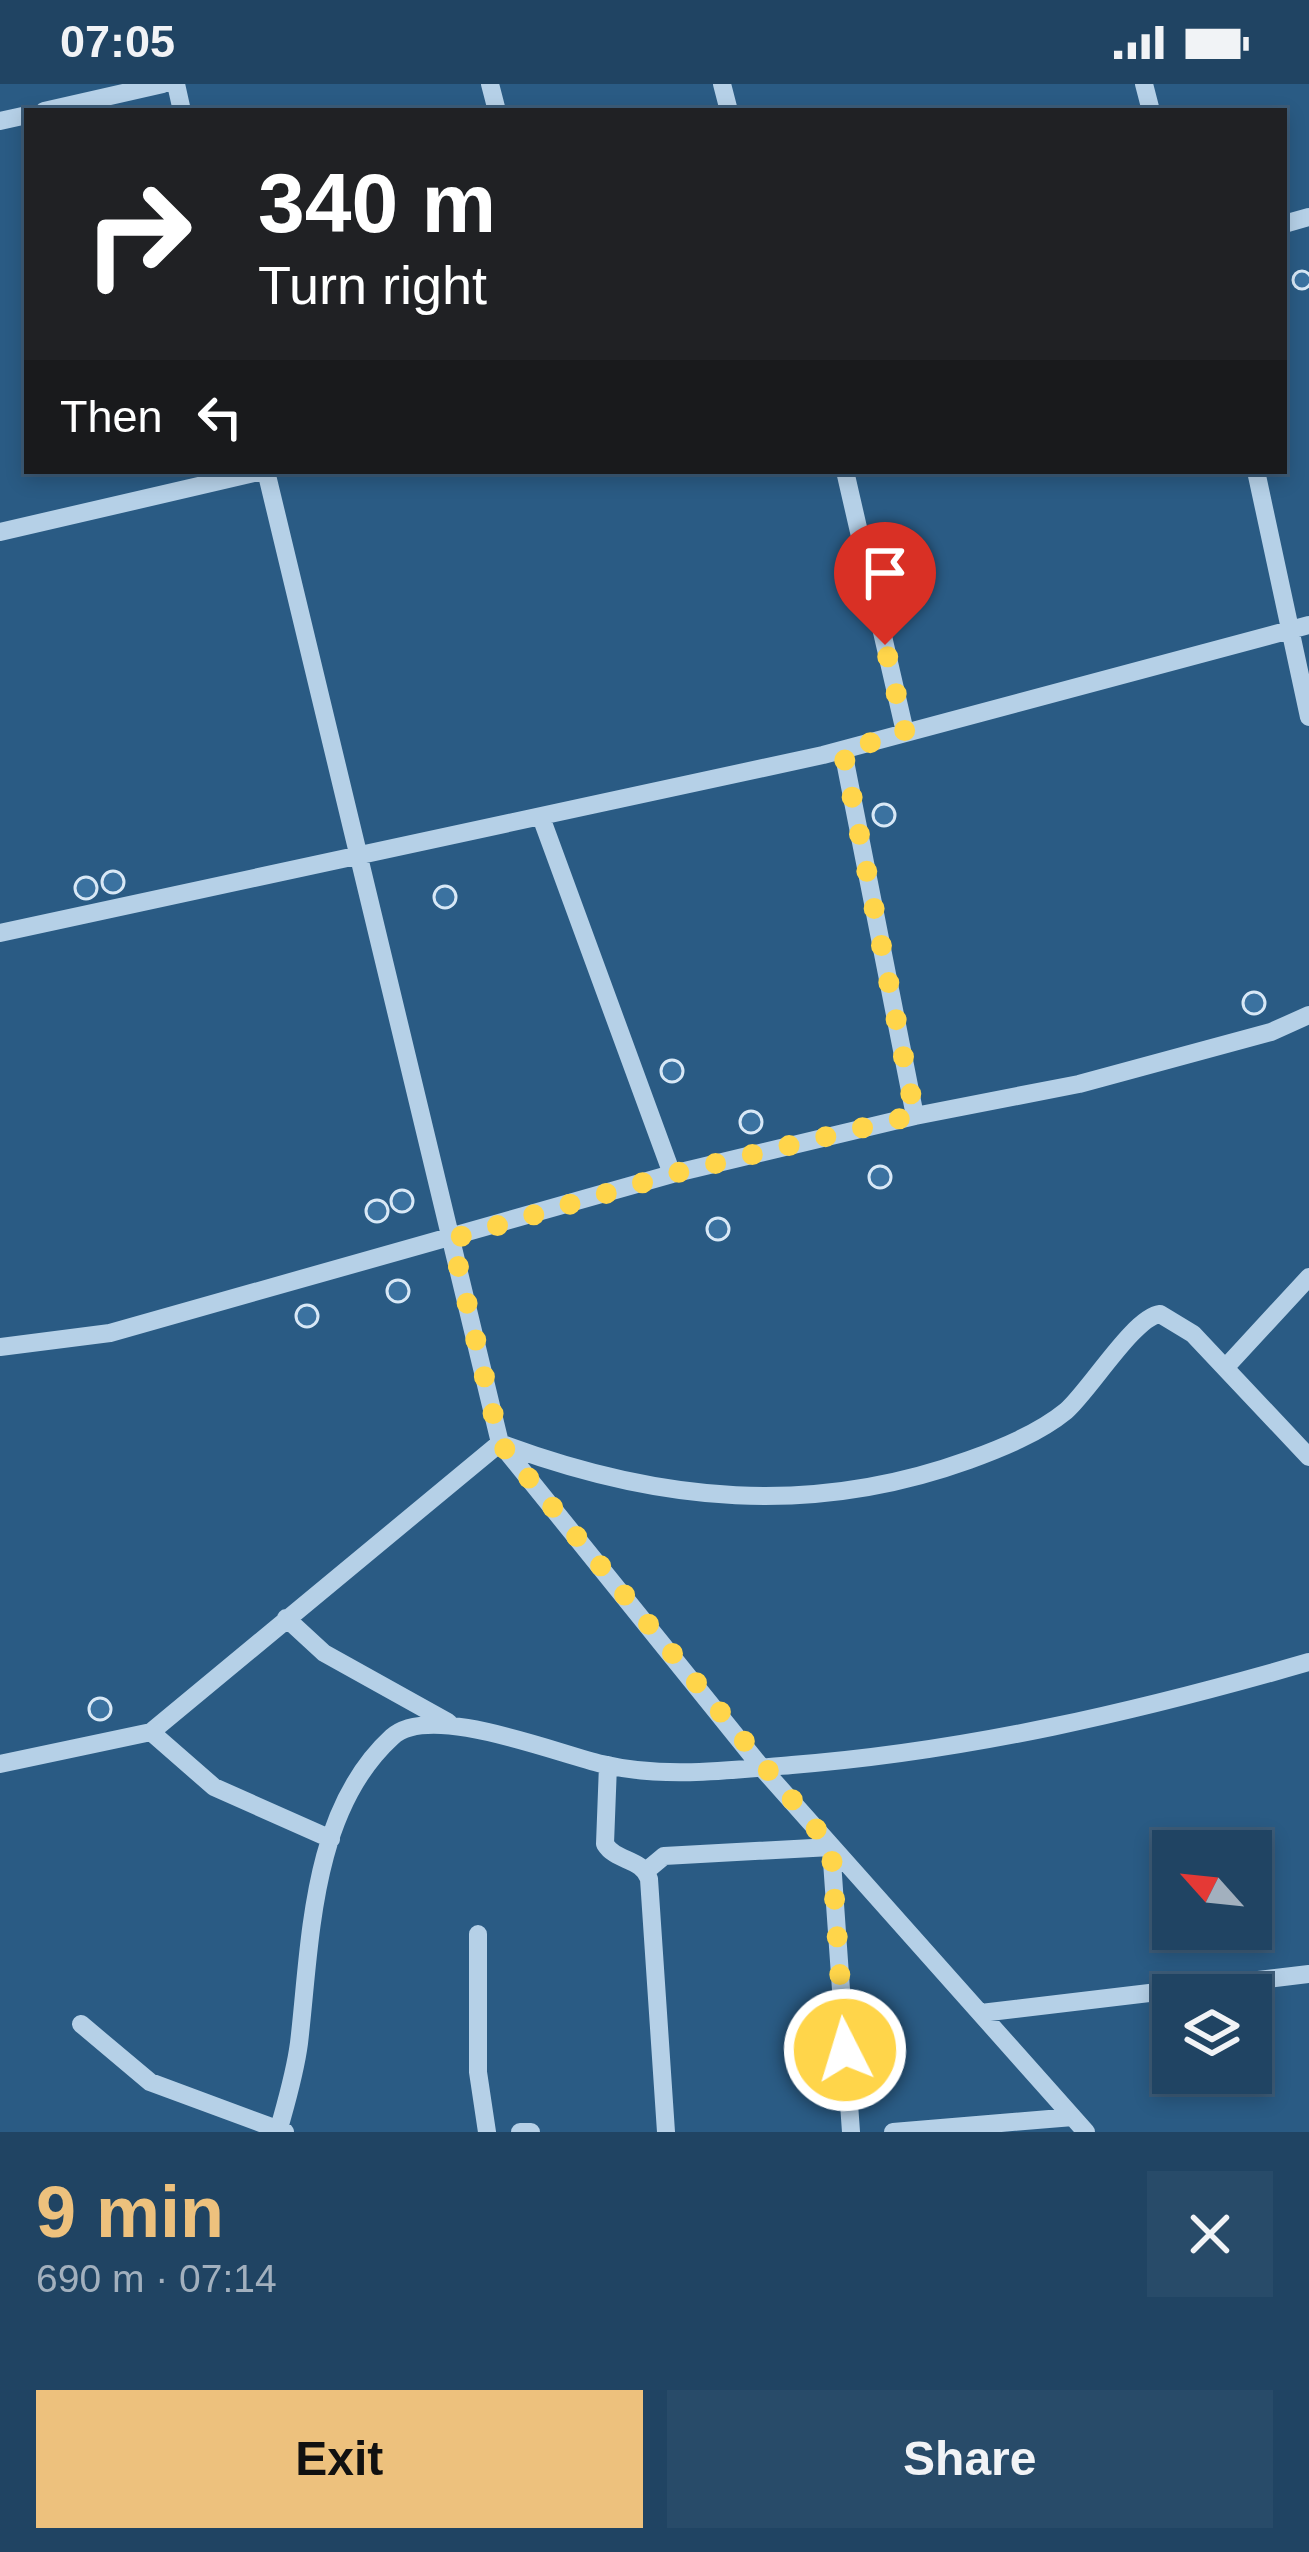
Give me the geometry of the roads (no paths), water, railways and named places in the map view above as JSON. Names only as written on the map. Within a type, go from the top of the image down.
[{"type":"street","points":[[57,108],[163,84]]},
{"type":"street","points":[[0,532],[252,474]]},
{"type":"street","points":[[266,474],[500,1443],[762,1768],[1079,2125]]},
{"type":"street","points":[[846,474],[905,732]]},
{"type":"street","points":[[1257,474],[1301,627],[1309,717]]},
{"type":"street","points":[[0,933],[843,751],[1301,627]]},
{"type":"street","points":[[843,751],[915,1115]]},
{"type":"street","points":[[541,818],[672,1174]]},
{"type":"street","points":[[0,1347],[110,1333],[672,1174],[915,1115],[1079,1084],[1271,1032],[1309,1015]]},
{"type":"street","points":[[1225,1368],[1309,1277]]},
{"type":"street","points":[[500,1443],[621,1482],[716,1495],[831,1496],[921,1478],[1005,1447],[1065,1412],[1152,1314],[1180,1323],[1309,1457]]},
{"type":"street","points":[[0,1764],[151,1732],[500,1443]]},
{"type":"street","points":[[286,1618],[324,1653],[451,1724],[608,1765],[656,1771],[762,1768],[1038,1733],[1309,1662]]},
{"type":"street","points":[[81,2024],[150,2082],[280,2132],[295,2070],[304,1972],[331,1839],[364,1772],[395,1733],[407,1727],[451,1724]]},
{"type":"street","points":[[151,1732],[214,1787],[331,1839]]},
{"type":"street","points":[[608,1765],[605,1844],[646,1871]]},
{"type":"street","points":[[646,1871],[664,1856],[831,1847]]},
{"type":"street","points":[[831,1847],[851,2132]]},
{"type":"street","points":[[646,1871],[666,2132]]},
{"type":"street","points":[[478,1934],[478,2072],[487,2132]]},
{"type":"street","points":[[981,2013],[1309,1973]]},
{"type":"street","points":[[893,2132],[1079,2125]]},
{"type":"street","points":[[520,2132],[531,2132]]}]
